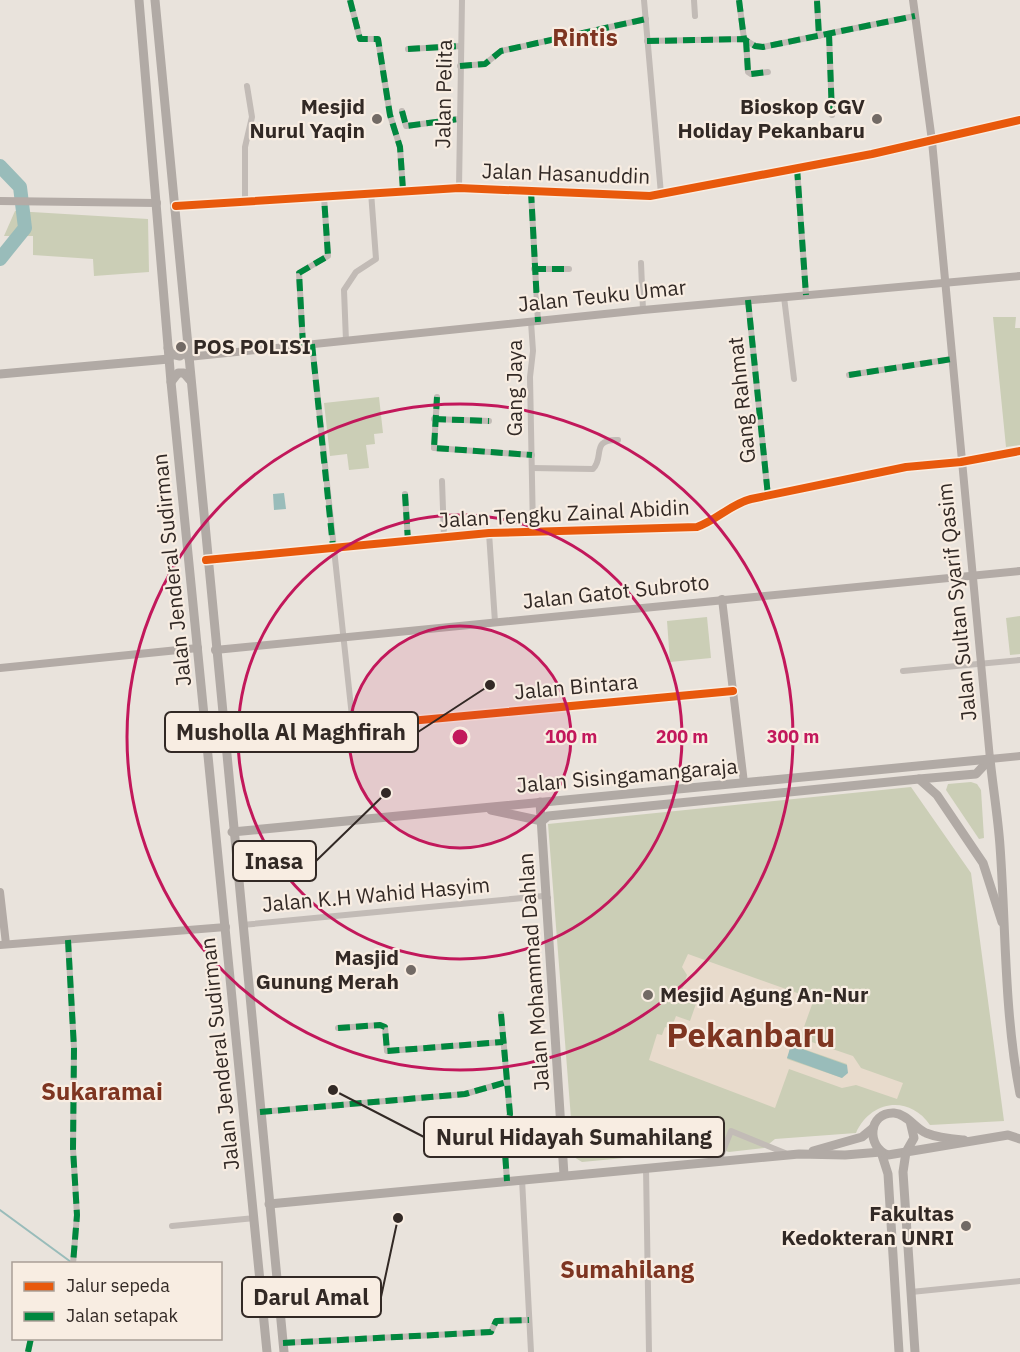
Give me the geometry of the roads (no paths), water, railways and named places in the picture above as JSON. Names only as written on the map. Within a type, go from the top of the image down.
[{"type":"main road","name":"Jalan Jenderal Sudirman","points":[[139,0],[168,354],[267,1352]]},
{"type":"main road","name":"Jalan Jenderal Sudirman","points":[[155,0],[176,206],[206,560],[283,1348]]},
{"type":"main road","points":[[0,374],[168,354],[180,356],[185,352],[187,346]]},
{"type":"main road","points":[[171,382],[175,374],[181,372],[190,380]]},
{"type":"main road","name":"Jalan Sisingamangaraja","points":[[232,832],[990,759]]},
{"type":"main road","name":"Jalan Sisingamangaraja","points":[[483,808],[542,821],[548,816],[976,774],[990,759]]},
{"type":"main road","name":"Jalan Sultan Syarif Qasim","points":[[990,759],[1000,846],[1002,922],[1014,1062],[1020,1094]]},
{"type":"main road","points":[[919,779],[937,795],[983,863],[1002,922]]},
{"type":"main road","points":[[744,783],[767,794]]},
{"type":"main road","name":"Jalan Mohammad Dahlan","points":[[540,802],[548,898],[564,1175]]},
{"type":"main road","points":[[799,1154],[862,1137],[880,1118],[889,1114],[898,1114],[926,1132],[964,1140]]},
{"type":"main road","points":[[910,1121],[914,1138],[906,1152],[903,1172],[915,1352]]},
{"type":"main road","points":[[873,1128],[874,1143],[881,1152],[888,1174],[899,1352]]},
{"type":"main road","points":[[269,1204],[799,1154],[845,1155],[881,1152],[895,1156],[964,1140],[1008,1135],[1020,1139]]},
{"type":"street","points":[[350,0],[360,39],[378,39],[390,115],[400,147],[403,190]]},
{"type":"street","name":"Jalan Pelita","points":[[459,188],[462,0]]},
{"type":"street","points":[[644,0],[661,194]]},
{"type":"street","points":[[694,0],[694,16]]},
{"type":"street","points":[[739,0],[748,72],[751,74],[768,72]]},
{"type":"street","name":"Jalan Sultan Syarif Qasim","points":[[913,0],[932,141],[990,759]]},
{"type":"street","points":[[817,1],[819,36]]},
{"type":"street","points":[[647,41],[745,40],[755,46],[763,47],[915,16]]},
{"type":"street","points":[[460,66],[485,64],[501,51],[646,19]]},
{"type":"street","points":[[829,34],[832,116]]},
{"type":"street","points":[[408,49],[461,46]]},
{"type":"street","points":[[245,203],[244,147],[252,117],[247,86]]},
{"type":"street","points":[[402,111],[406,126],[459,119]]},
{"type":"street","name":"Jalan Hasanuddin","points":[[176,206],[459,188],[661,194],[932,141],[1020,120]]},
{"type":"street","points":[[797,168],[807,295]]},
{"type":"street","name":"Gang Jaya","points":[[531,191],[534,269],[533,351],[530,377],[533,531]]},
{"type":"street","points":[[346,341],[344,290],[356,272],[376,259],[371,192]]},
{"type":"street","points":[[324,197],[328,256],[324,260],[303,268],[299,273],[333,547],[352,726]]},
{"type":"street","points":[[0,201],[157,203]]},
{"type":"street","points":[[641,263],[643,310]]},
{"type":"street","points":[[534,269],[569,269]]},
{"type":"street","name":"Jalan Teuku Umar","points":[[188,357],[643,310],[1020,276]]},
{"type":"street","points":[[784,297],[794,379]]},
{"type":"street","name":"Gang Rahmat","points":[[748,300],[768,496]]},
{"type":"street","points":[[849,375],[952,359]]},
{"type":"street","name":"Gang Jaya","points":[[437,397],[432,445],[435,448],[532,455]]},
{"type":"street","name":"Gang Jaya","points":[[435,419],[489,421]]},
{"type":"street","name":"Gang Jaya","points":[[532,468],[593,470],[596,467],[600,446],[604,442],[618,440]]},
{"type":"street","name":"Jalan Tengku Zainal Abidin","points":[[206,560],[489,533],[697,526],[721,516],[741,502],[906,467],[961,462],[1020,451]]},
{"type":"street","points":[[442,480],[444,537]]},
{"type":"street","points":[[405,494],[408,541]]},
{"type":"street","points":[[489,533],[495,622]]},
{"type":"street","name":"Jalan Gatot Subroto","points":[[215,650],[1020,571]]},
{"type":"street","points":[[722,599],[744,783]]},
{"type":"street","points":[[0,668],[198,648]]},
{"type":"street","points":[[903,671],[1020,660]]},
{"type":"street","name":"Jalan Bintara","points":[[280,733],[733,691]]},
{"type":"street","name":"Jalan Sisingamangaraja","points":[[990,759],[1020,756]]},
{"type":"street","points":[[0,892],[3,944],[226,927]]},
{"type":"street","name":"Jalan K.H Wahid Hasyim","points":[[242,925],[543,896],[548,898]]},
{"type":"street","points":[[68,940],[74,1048],[73,1149],[77,1215],[73,1262]]},
{"type":"street","points":[[501,1014],[510,1114],[504,1138],[507,1181]]},
{"type":"street","points":[[338,1028],[380,1025],[385,1027],[387,1052],[503,1042]]},
{"type":"street","points":[[260,1112],[465,1094],[507,1082]]},
{"type":"street","points":[[719,1161],[731,1131],[789,1155]]},
{"type":"street","points":[[646,1168],[649,1352]]},
{"type":"street","points":[[522,1179],[531,1352]]},
{"type":"street","points":[[172,1226],[255,1218]]},
{"type":"street","points":[[911,1292],[1020,1281]]},
{"type":"street","points":[[283,1348],[491,1332],[496,1321],[529,1320]]},
{"type":"water","points":[[284,493],[286,509],[274,510],[273,494]]},
{"type":"water","points":[[791,1045],[847,1065],[848,1073],[842,1078],[787,1058]]},
{"type":"waterway","points":[[0,166],[20,187],[25,228],[0,259]]},
{"type":"waterway","points":[[0,1210],[71,1262]]},
{"type":"place","name":"Mesjid Nurul Yaqin","points":[[377,119]]},
{"type":"place","name":"Bioskop CGV Holiday Pekanbaru","points":[[877,119]]},
{"type":"place","name":"POS POLISI","points":[[181,347]]},
{"type":"place","name":"Musholla Al Maghfirah","points":[[490,685]]},
{"type":"place","name":"Inasa","points":[[386,793]]},
{"type":"place","name":"Masjid Gunung Merah","points":[[411,970]]},
{"type":"place","name":"Mesjid Agung An-Nur","points":[[648,995]]},
{"type":"place","name":"Nurul Hidayah Sumahilang","points":[[333,1090]]},
{"type":"place","name":"Darul Amal","points":[[398,1218]]},
{"type":"place","name":"Fakultas Kedokteran UNRI","points":[[966,1226]]},
{"type":"district","name":"Rintis","points":[[585,38]]},
{"type":"district","name":"Pekanbaru","points":[[751,1035]]},
{"type":"district","name":"Sukaramai","points":[[102,1092]]},
{"type":"district","name":"Sumahilang","points":[[627,1270]]}]
